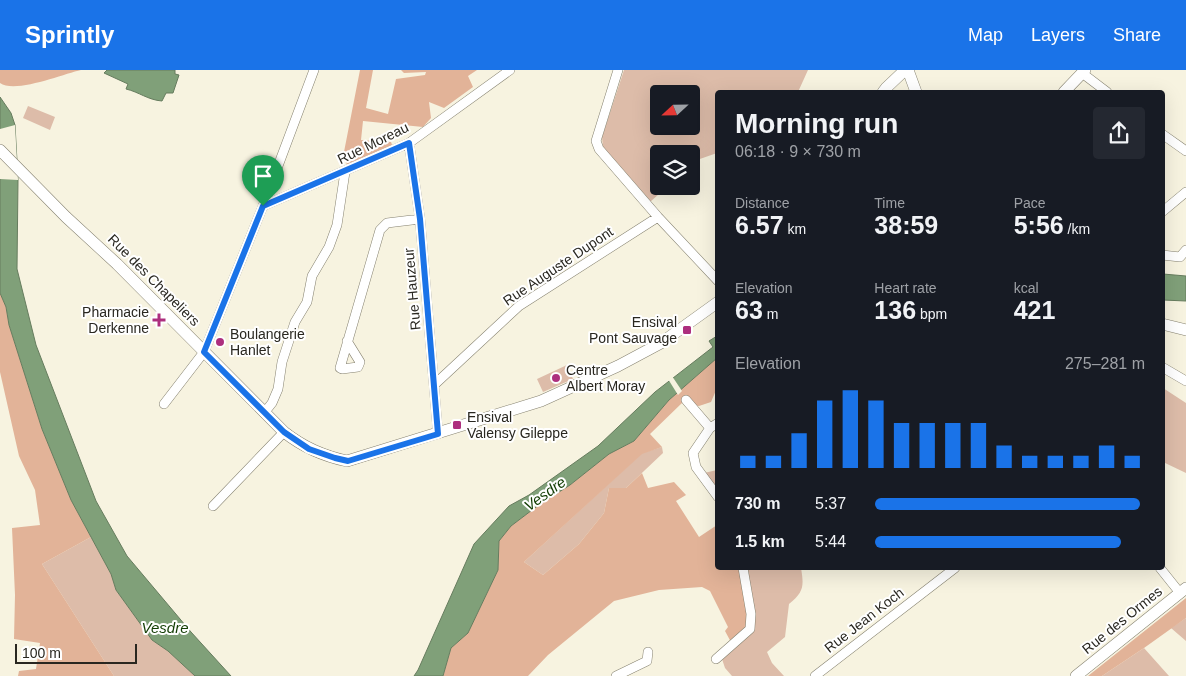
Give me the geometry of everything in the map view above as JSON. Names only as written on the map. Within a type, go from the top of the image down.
[{"type":"street","points":[[164,404],[204,352],[263,206],[314,70]]},
{"type":"street","name":"Rue Moreau","points":[[263,206],[409,143],[510,70]]},
{"type":"street","points":[[618,70],[596,141],[599,149],[658,217],[715,278]]},
{"type":"street","points":[[884,90],[906,70],[915,90]]},
{"type":"street","points":[[1066,90],[1083,72],[1105,90]]},
{"type":"street","points":[[1165,136],[1186,152]]},
{"type":"street","name":"Rue Hauzeur","points":[[409,143],[420,219],[438,434]]},
{"type":"street","name":"Rue des Chapeliers","points":[[0,150],[38,190],[117,264],[284,432],[309,449],[348,461],[541,401],[654,347],[715,304]]},
{"type":"street","points":[[264,413],[272,403],[278,389],[282,362],[295,322],[307,302],[312,276],[329,247],[337,225],[345,172]]},
{"type":"street","points":[[1165,210],[1186,192]]},
{"type":"street","name":"Rue Auguste Dupont","points":[[434,385],[519,306],[658,217]]},
{"type":"street","points":[[347,341],[380,230],[387,223],[420,219]]},
{"type":"street","points":[[1165,255],[1180,257],[1186,250]]},
{"type":"street","points":[[1165,325],[1186,330]]},
{"type":"street","points":[[1165,369],[1186,381]]},
{"type":"street","points":[[686,400],[714,425],[696,447],[693,458],[702,476],[715,493]]},
{"type":"street","points":[[213,506],[284,432]]},
{"type":"street","points":[[716,659],[750,629],[751,614],[743,570]]},
{"type":"street","name":"Rue Jean Koch","points":[[814,676],[952,570]]},
{"type":"street","points":[[1162,570],[1183,590]]},
{"type":"street","name":"Rue des Ormes","points":[[1076,676],[1183,590]]},
{"type":"street","points":[[616,676],[647,662],[648,652]]},
{"type":"shaded area","points":[[0,70],[81,70],[27,85],[7,86],[0,83]]},
{"type":"shaded area","points":[[360,70],[373,70],[366,108],[388,114],[396,79],[425,75],[426,72],[404,73],[401,70],[477,70],[468,76],[473,87],[444,108],[429,102],[431,118],[423,127],[363,121],[361,140],[391,142],[394,150],[350,170],[343,157]]},
{"type":"shaded area","points":[[624,70],[808,70],[799,90],[715,90],[715,154],[700,159],[700,145],[650,145],[650,195],[658,195],[650,202],[603,148],[602,137]]},
{"type":"shaded area","points":[[28,106],[55,117],[50,130],[23,118]]},
{"type":"shaded area","points":[[0,293],[6,307],[9,325],[42,429],[71,500],[91,537],[42,564],[114,676],[18,676],[19,671],[36,669],[40,643],[14,639],[15,595],[12,528],[40,525],[35,490],[19,456],[0,372]]},
{"type":"shaded area","points":[[715,360],[715,393],[711,402],[699,406],[682,403],[650,434],[662,447],[642,454],[524,562],[543,575],[579,544],[604,513],[609,488],[626,488],[642,473],[648,488],[674,482],[686,495],[676,501],[699,537],[715,526],[715,570],[741,570],[748,628],[732,644],[725,631],[728,627],[710,591],[702,587],[659,590],[614,601],[548,655],[528,676],[443,676],[451,648],[468,633],[498,570],[499,541],[511,526],[540,504],[570,485],[609,454],[634,441],[669,400]]},
{"type":"shaded area","name":"Centre Albert Moray","points":[[567,365],[573,379],[543,392],[537,379]]},
{"type":"shaded area","points":[[1165,389],[1186,403],[1186,473],[1165,463]]},
{"type":"shaded area","points":[[662,447],[663,453],[626,488],[609,488],[604,513],[579,544],[543,575],[524,562],[642,453]]},
{"type":"shaded area","points":[[715,470],[715,489],[704,473]]},
{"type":"shaded area","points":[[91,537],[111,574],[116,590],[152,640],[168,651],[195,676],[114,676],[42,564]]},
{"type":"shaded area","points":[[745,570],[801,570],[802,588],[798,596],[789,604],[785,637],[767,652],[772,663],[784,676],[732,676],[725,668],[721,656],[750,633]]},
{"type":"shaded area","points":[[1186,598],[1186,618],[1102,676],[1088,676]]},
{"type":"shaded area","points":[[1186,618],[1186,641],[1171,628]]},
{"type":"shaded area","points":[[1144,648],[1169,676],[1102,676]]},
{"type":"water","points":[[107,70],[175,70],[175,74],[179,75],[173,93],[166,93],[162,101],[126,89],[128,84],[104,73]]},
{"type":"water","name":"Vesdre","points":[[0,97],[11,113],[15,125],[18,180],[17,269],[36,345],[96,501],[127,556],[231,676],[195,676],[168,651],[152,640],[116,590],[111,574],[71,500],[42,429],[9,325],[6,307],[0,293]]},
{"type":"water","points":[[1165,274],[1186,276],[1186,301],[1165,300]]},
{"type":"water","name":"Vesdre","points":[[715,337],[715,360],[669,400],[634,441],[609,454],[570,485],[540,504],[511,526],[499,541],[498,570],[468,633],[451,648],[443,676],[414,676],[474,544],[509,506],[529,495],[598,446],[655,392],[713,347],[709,341]]},
{"type":"pier","points":[[15,125],[18,180],[0,179],[0,129]]},
{"type":"pier","points":[[672,376],[682,391],[678,395],[668,379]]},
{"type":"place","name":"Pharmacie Derkenne","points":[[159,320]]},
{"type":"place","name":"Ensival Pont Sauvage","points":[[687,330]]},
{"type":"place","name":"Boulangerie Hanlet","points":[[220,342]]},
{"type":"place","name":"Centre Albert Moray","points":[[556,378]]},
{"type":"place","name":"Ensival Valensy Gileppe","points":[[457,425]]},
{"type":"route","points":[[409,143],[420,219],[438,434],[348,461],[309,449],[284,432],[204,352],[263,206],[325,181],[409,143]]}]
